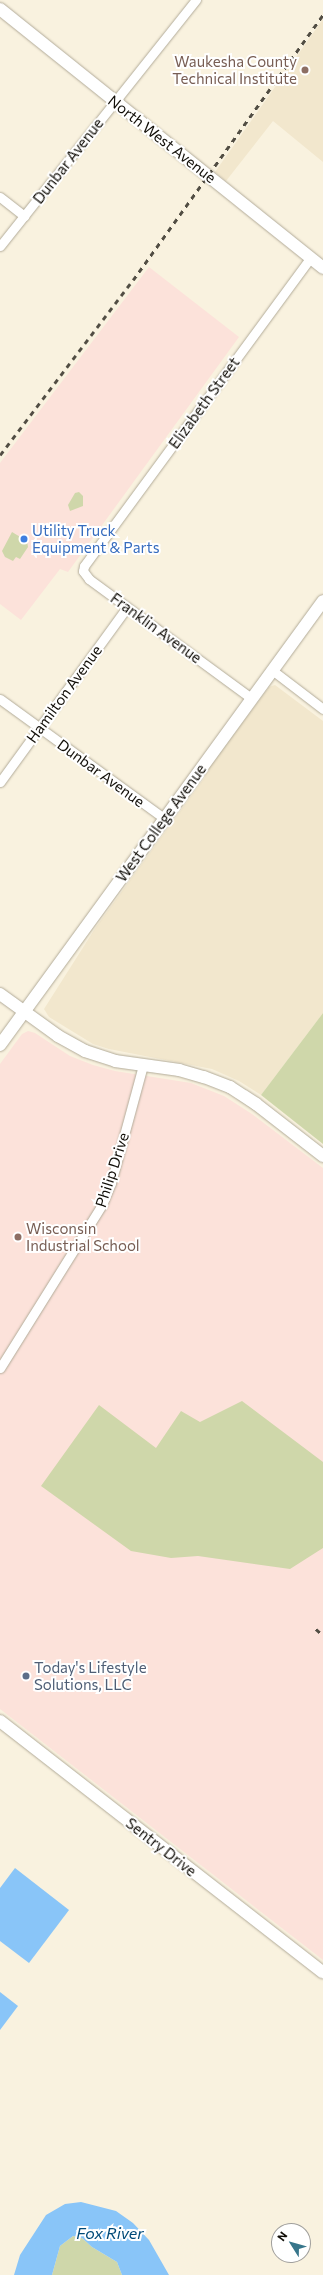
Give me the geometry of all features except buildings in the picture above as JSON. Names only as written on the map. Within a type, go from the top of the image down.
[{"type":"street","name":"Dunbar Avenue","points":[[0,246],[196,0]]},
{"type":"street","name":"North West Avenue","points":[[0,9],[323,268]]},
{"type":"street","points":[[0,197],[24,216]]},
{"type":"street","name":"Elizabeth Street","points":[[97,549],[310,258]]},
{"type":"street","name":"Franklin Avenue","points":[[97,549],[84,566],[84,574],[252,698]]},
{"type":"street","name":"West College Avenue","points":[[0,1046],[164,818],[323,601]]},
{"type":"street","name":"Hamilton Avenue","points":[[0,782],[127,607]]},
{"type":"street","points":[[272,670],[323,709]]},
{"type":"street","name":"Dunbar Avenue","points":[[0,699],[164,818]]},
{"type":"street","points":[[0,994],[58,1036],[85,1051],[115,1061],[179,1070],[204,1077],[230,1088],[256,1104],[323,1156]]},
{"type":"street","name":"Philip Drive","points":[[0,1368],[102,1205],[111,1183],[143,1065]]},
{"type":"street","name":"Sentry Drive","points":[[0,1721],[323,1972]]},
{"type":"shaded area","name":"Waukesha County Technical Institute","points":[[323,19],[323,162],[273,121],[226,181],[215,172]]},
{"type":"shaded area","points":[[149,267],[239,337],[68,572],[60,569],[21,620],[0,604],[0,463]]},
{"type":"shaded area","points":[[275,685],[323,721],[323,1013],[261,1095],[239,1081],[212,1069],[109,1049],[93,1044],[49,1017],[44,1009],[96,927],[205,777],[206,772],[269,687]]},
{"type":"shaded area","points":[[28,1031],[35,1033],[70,1056],[93,1065],[115,1071],[191,1083],[224,1096],[252,1114],[323,1168],[323,1960],[0,1709],[0,1064],[22,1034]]},
{"type":"green space","points":[[79,492],[83,496],[83,506],[70,511],[68,505],[75,493]]},
{"type":"green space","points":[[12,532],[27,541],[28,547],[20,559],[16,557],[13,561],[5,557],[2,551]]},
{"type":"green space","points":[[323,1013],[323,1144],[261,1095]]},
{"type":"green space","points":[[242,1401],[323,1462],[323,1548],[290,1569],[198,1556],[171,1558],[131,1551],[41,1486],[99,1405],[156,1448],[181,1411],[200,1422]]},
{"type":"green space","points":[[73,2236],[82,2238],[92,2247],[117,2262],[122,2275],[52,2275],[60,2246]]},
{"type":"water","points":[[15,1868],[69,1910],[29,1963],[0,1941],[0,1888]]},
{"type":"water","points":[[0,1992],[18,2006],[0,2030]]},
{"type":"water","name":"Fox River","points":[[81,2202],[116,2211],[133,2223],[149,2240],[169,2275],[122,2275],[117,2262],[92,2247],[82,2238],[73,2236],[60,2246],[52,2275],[14,2275],[20,2255],[46,2215],[65,2204]]},
{"type":"railway","points":[[0,455],[133,280],[323,15]]},
{"type":"railway","points":[[316,1629],[323,1635]]},
{"type":"place","name":"Waukesha County Technical Institute","points":[[305,70]]},
{"type":"place","name":"Utility Truck Equipment & Parts","points":[[24,539]]},
{"type":"place","name":"Wisconsin Industrial School","points":[[18,1237]]},
{"type":"place","name":"Today's Lifestyle Solutions, LLC","points":[[26,1676]]}]
